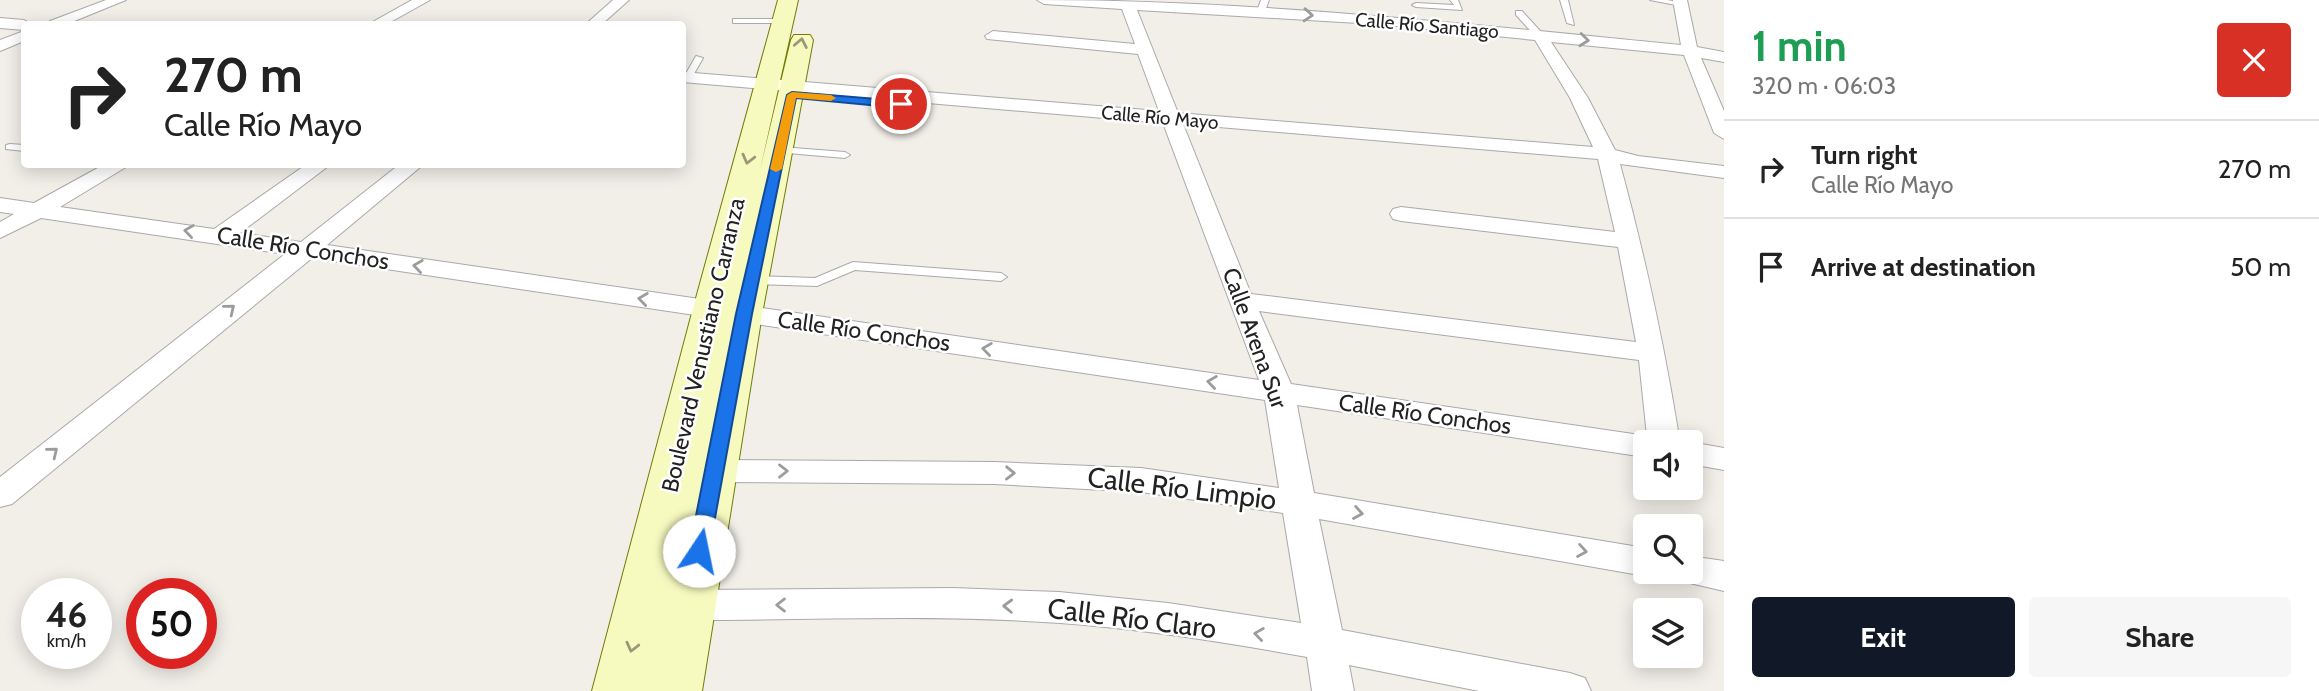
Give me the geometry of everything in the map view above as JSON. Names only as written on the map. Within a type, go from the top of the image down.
[{"type":"main road","name":"Boulevard Venustiano Carranza","points":[[621,691],[780,150],[779,90],[783,21],[788,0]]},
{"type":"main road","name":"Boulevard Venustiano Carranza","points":[[673,691],[715,471],[735,301],[779,90],[806,21]]},
{"type":"street","points":[[63,21],[119,0]]},
{"type":"street","points":[[383,21],[423,0]]},
{"type":"street","points":[[597,21],[622,0]]},
{"type":"street","name":"Calle Río Santiago","points":[[1044,0],[1263,6],[1689,51],[1724,57]]},
{"type":"street","name":"Calle Arena Sur","points":[[1124,2],[1147,50],[1241,301],[1279,392],[1333,691]]},
{"type":"street","points":[[1680,2],[1689,51],[1724,134]]},
{"type":"street","points":[[0,25],[21,27]]},
{"type":"street","points":[[1539,35],[1579,98],[1608,159],[1629,241],[1652,353],[1662,430]]},
{"type":"street","points":[[993,36],[1147,50]]},
{"type":"street","points":[[0,46],[21,37]]},
{"type":"street","name":"Calle Río Mayo","points":[[686,80],[1608,159],[1724,172]]},
{"type":"street","points":[[0,231],[114,168]]},
{"type":"street","points":[[220,236],[315,168]]},
{"type":"street","points":[[0,495],[409,168]]},
{"type":"street","name":"Calle Río Conchos","points":[[0,205],[305,249],[735,301],[1279,392],[1633,444]]},
{"type":"street","points":[[1401,214],[1629,241]]},
{"type":"street","points":[[1241,301],[1652,353]]},
{"type":"street","points":[[1703,455],[1724,459]]},
{"type":"street","name":"Calle Río Limpio","points":[[715,471],[1078,475],[1141,480],[1301,503],[1633,560]]},
{"type":"street","points":[[1703,572],[1724,576]]},
{"type":"street","name":"Calle Río Claro","points":[[689,605],[1048,607],[1113,612],[1326,644],[1570,691]]},
{"type":"lane","points":[[1424,24],[1415,3],[1459,8],[1454,0]]},
{"type":"lane","points":[[1564,0],[1571,23]]},
{"type":"lane","points":[[1654,0],[1680,2]]},
{"type":"lane","points":[[1519,13],[1539,35]]},
{"type":"lane","points":[[736,21],[783,21]]},
{"type":"lane","points":[[686,77],[699,58]]},
{"type":"lane","points":[[10,146],[21,148]]},
{"type":"lane","points":[[780,150],[845,155]]},
{"type":"lane","points":[[735,301],[817,282],[853,266],[1001,277]]},
{"type":"slow traffic","points":[[776,169],[792,95],[831,98]]},
{"type":"route","points":[[699,551],[744,314],[792,95],[901,104]]}]
